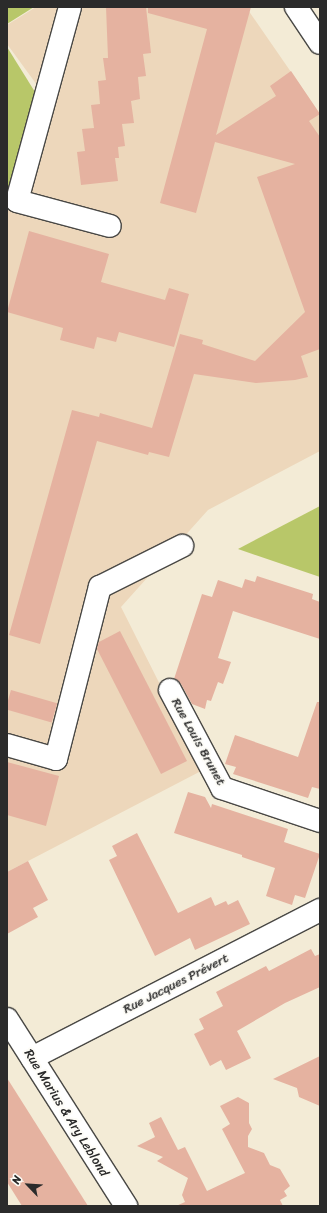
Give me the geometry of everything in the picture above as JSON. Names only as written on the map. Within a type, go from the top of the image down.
[{"type":"street","points":[[70,7],[17,201],[110,226]]},
{"type":"street","points":[[296,7],[319,39]]},
{"type":"street","points":[[7,745],[56,759],[100,587],[182,546]]},
{"type":"street","name":"Rue Louis Brunet","points":[[170,690],[222,788],[320,821]]},
{"type":"street","name":"Rue Jacques Prévert","points":[[32,1058],[320,910]]},
{"type":"street","name":"Rue Marius & Ary Leblond","points":[[7,1019],[126,1206]]},
{"type":"shaded area","points":[[36,7],[246,7],[320,114],[320,451],[208,510],[121,607],[203,770],[7,872],[7,194],[37,85],[7,44],[7,25]]},
{"type":"green space","points":[[7,7],[34,7],[7,24]]},
{"type":"green space","points":[[7,47],[35,92],[7,197]]},
{"type":"green space","points":[[320,506],[320,577],[238,549]]},
{"type":"building","points":[[106,7],[146,7],[151,53],[143,54],[146,76],[138,77],[140,99],[131,101],[134,123],[122,124],[125,146],[118,147],[119,158],[115,158],[118,181],[81,185],[77,152],[85,151],[82,129],[94,128],[91,105],[100,104],[98,81],[106,80],[103,58],[108,58]]},
{"type":"building","points":[[148,7],[251,7],[216,135],[276,96],[270,86],[291,71],[320,114],[309,121],[320,137],[320,349],[301,356],[308,377],[295,380],[256,383],[194,374],[169,457],[149,452],[148,455],[97,441],[40,644],[9,635],[72,410],[99,417],[100,413],[152,428],[180,334],[203,340],[202,344],[255,361],[305,312],[257,177],[295,164],[215,142],[196,213],[160,203],[207,29],[148,13]]},
{"type":"building","points":[[29,231],[109,254],[101,282],[165,300],[169,288],[189,294],[174,347],[119,332],[116,342],[97,337],[94,349],[60,340],[63,328],[7,312]]},
{"type":"building","points":[[257,576],[313,594],[312,599],[320,602],[320,639],[233,611],[218,658],[231,662],[223,684],[218,682],[211,701],[207,700],[205,709],[192,704],[181,684],[174,679],[202,594],[212,597],[218,580],[242,588],[245,579],[255,582]]},
{"type":"building","points":[[120,631],[187,761],[161,774],[97,649],[99,642]]},
{"type":"building","points":[[11,690],[57,703],[52,722],[7,710]]},
{"type":"building","points":[[317,702],[320,702],[320,789],[312,787],[308,798],[233,774],[236,767],[225,764],[235,735],[298,757]]},
{"type":"building","points":[[7,762],[59,776],[46,826],[7,815]]},
{"type":"building","points":[[188,792],[205,797],[211,808],[212,804],[288,829],[284,842],[320,854],[305,898],[295,895],[292,905],[266,896],[275,868],[242,857],[242,855],[174,833]]},
{"type":"building","points":[[137,833],[178,913],[211,897],[215,906],[226,901],[228,905],[238,900],[250,924],[195,950],[190,938],[155,956],[109,860],[117,856],[112,846]]},
{"type":"building","points":[[28,861],[48,900],[33,908],[38,917],[7,934],[7,872]]},
{"type":"building","points":[[311,949],[315,956],[320,954],[320,987],[285,1003],[237,1031],[251,1058],[226,1070],[221,1060],[210,1066],[194,1034],[204,1029],[199,1019],[223,1006],[216,992],[266,966],[269,971]]},
{"type":"building","points":[[320,1056],[320,1106],[299,1097],[297,1088],[273,1079]]},
{"type":"building","points":[[7,1078],[88,1206],[22,1206],[7,1182]]},
{"type":"building","points":[[238,1097],[249,1103],[249,1123],[252,1129],[248,1136],[248,1147],[264,1153],[270,1165],[280,1169],[290,1186],[284,1191],[287,1196],[280,1200],[283,1206],[176,1206],[185,1202],[182,1195],[188,1178],[157,1161],[163,1157],[137,1146],[155,1137],[149,1123],[161,1117],[178,1150],[185,1147],[207,1191],[245,1173],[222,1129],[230,1124],[220,1106]]}]
